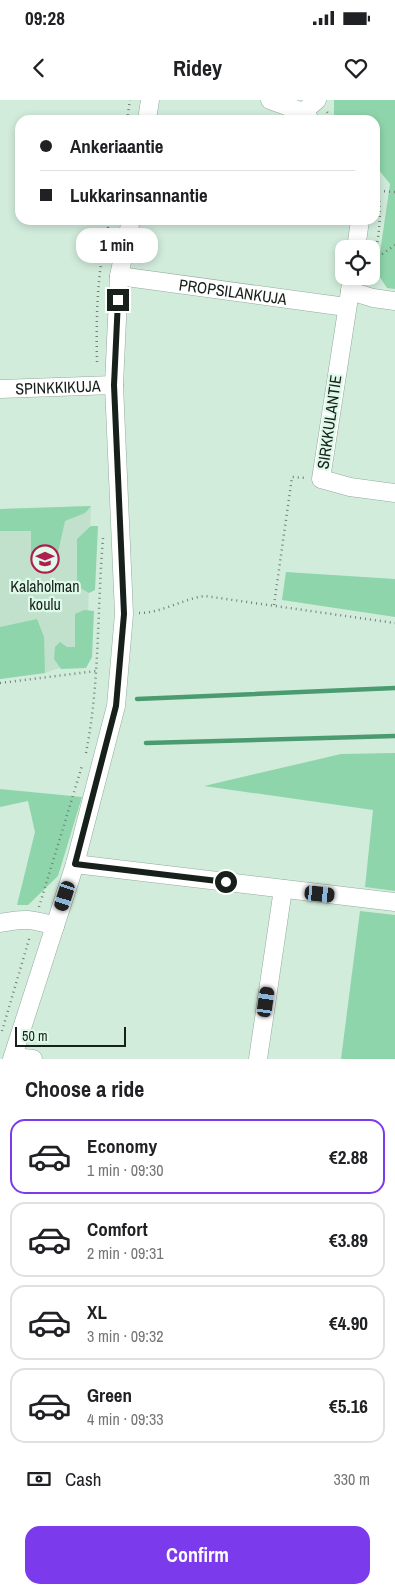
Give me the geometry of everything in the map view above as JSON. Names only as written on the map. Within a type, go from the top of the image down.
[{"type":"street","points":[[148,115],[150,100]]},
{"type":"street","points":[[270,100],[305,115]]},
{"type":"street","points":[[308,115],[317,100]]},
{"type":"street","points":[[33,1059],[13,1058],[75,864],[94,797],[116,706],[124,614],[106,385],[118,276],[130,225]]},
{"type":"street","points":[[357,240],[359,225]]},
{"type":"street","name":"PROPSILANKUJA","points":[[118,276],[349,291],[373,298],[395,301]]},
{"type":"street","name":"SIRKKULANTIE","points":[[349,291],[320,479],[350,487],[395,493]]},
{"type":"street","name":"SPINKKIKUJA","points":[[0,389],[106,385]]},
{"type":"street","points":[[75,864],[395,902]]},
{"type":"street","points":[[258,1059],[283,889]]},
{"type":"street","points":[[0,923],[22,918],[55,926]]},
{"type":"path","points":[[128,115],[130,100]]},
{"type":"path","points":[[380,191],[395,192]]},
{"type":"path","points":[[106,385],[97,342],[99,277],[109,225]]},
{"type":"path","points":[[377,240],[379,225]]},
{"type":"path","points":[[380,256],[395,245]]},
{"type":"path","points":[[274,605],[292,477],[320,479]]},
{"type":"path","points":[[2,1033],[85,758],[92,722],[104,530]]},
{"type":"path","points":[[124,614],[156,611],[195,597],[205,596],[395,623]]},
{"type":"path","points":[[0,683],[96,671]]},
{"type":"shaded area","name":"Kalaholman koulu","points":[[91,506],[87,658],[45,673],[0,679],[0,509]]},
{"type":"green space","points":[[334,100],[395,100],[395,289],[387,288],[380,278],[380,252],[390,184],[380,171],[380,115],[334,115]]},
{"type":"green space","points":[[91,506],[85,513],[65,521],[57,557],[31,561],[31,531],[0,531],[0,509]]},
{"type":"green space","points":[[91,526],[98,526],[95,590],[89,593],[77,586],[77,539]]},
{"type":"green space","points":[[286,572],[395,579],[395,617],[282,600]]},
{"type":"green space","points":[[84,610],[94,611],[92,657],[86,668],[61,669],[54,659],[55,647],[60,642],[67,647],[75,647],[75,614]]},
{"type":"green space","points":[[37,619],[44,637],[45,673],[0,679],[0,627]]},
{"type":"green space","points":[[395,753],[395,891],[365,887],[373,810],[204,786],[341,754]]},
{"type":"green space","points":[[0,789],[82,797],[58,876],[28,905],[17,905],[35,832],[28,801],[0,807]]},
{"type":"green space","points":[[360,911],[395,915],[395,1059],[341,1059]]},
{"type":"waterway","points":[[137,699],[395,688]]},
{"type":"waterway","points":[[146,743],[395,736]]},
{"type":"place","name":"Kalaholman koulu","points":[[45,559]]},
{"type":"route","points":[[118,300],[114,385],[124,614],[116,706],[94,797],[75,864],[226,882]]}]
